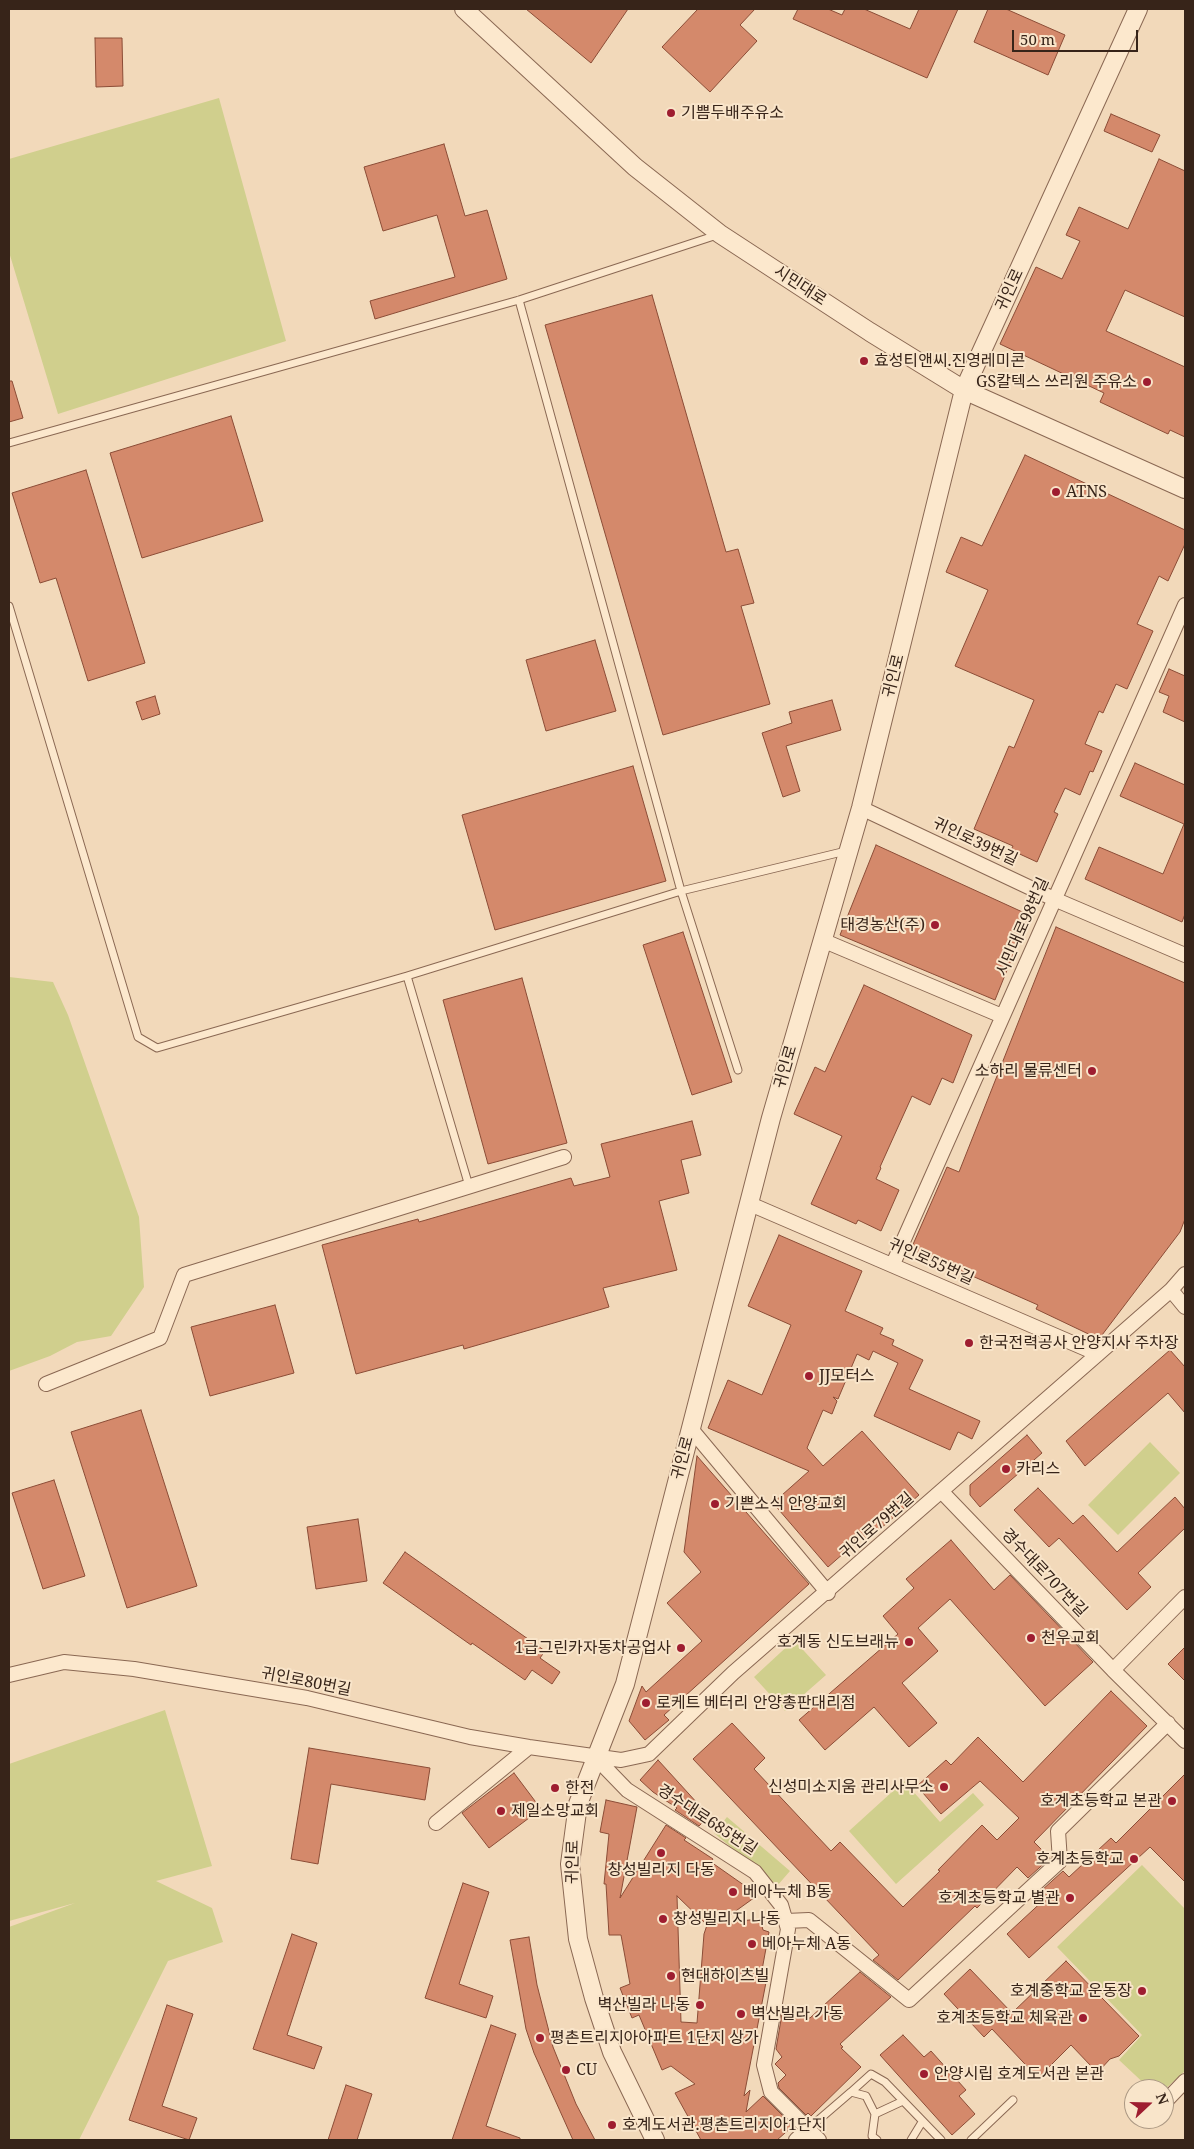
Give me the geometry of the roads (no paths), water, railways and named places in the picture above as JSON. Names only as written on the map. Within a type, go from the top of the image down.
[{"type":"street","name":"시민대로","points":[[464,9],[635,167],[720,234],[870,332],[964,390],[1185,489]]},
{"type":"street","name":"귀인로","points":[[655,2140],[612,2052],[594,1998],[578,1939],[570,1864],[578,1804],[625,1684],[771,1118],[861,808],[964,390],[1138,9]]},
{"type":"street","name":"시민대로98번길","points":[[893,1264],[1185,605]]},
{"type":"street","name":"귀인로39번길","points":[[861,808],[1054,899],[1185,955]]},
{"type":"street","points":[[822,940],[1002,1016]]},
{"type":"street","points":[[46,1384],[160,1338],[184,1275],[564,1157]]},
{"type":"street","name":"귀인로55번길","points":[[750,1204],[893,1264],[1098,1354]]},
{"type":"street","name":"귀인로79번길","points":[[595,1757],[621,1760],[649,1754],[733,1673],[828,1593],[1171,1290],[1185,1274]]},
{"type":"street","points":[[1171,1290],[1185,1307]]},
{"type":"street","points":[[691,1428],[828,1593]]},
{"type":"street","name":"경수대로707번길","points":[[942,1492],[1113,1670],[1185,1740]]},
{"type":"street","points":[[1113,1670],[1185,1597]]},
{"type":"street","name":"귀인로80번길","points":[[9,1675],[64,1662],[134,1669],[307,1698],[470,1737],[595,1757]]},
{"type":"street","points":[[786,1921],[809,1920],[909,2000],[1060,1861],[1058,1831],[1168,1724]]},
{"type":"street","points":[[436,1823],[529,1747]]},
{"type":"street","name":"경수대로685번길","points":[[595,1757],[627,1790],[755,1872],[781,1905],[788,1929],[764,2065],[771,2092],[818,2140]]},
{"type":"street","points":[[1174,2093],[1185,2081]]},
{"type":"street","points":[[796,2140],[808,2130]]},
{"type":"lane","points":[[9,443],[518,300],[720,234]]},
{"type":"lane","points":[[518,300],[681,891],[738,1070]]},
{"type":"lane","points":[[9,606],[138,1037],[157,1048],[407,976],[681,891],[848,850]]},
{"type":"lane","points":[[407,976],[469,1186]]},
{"type":"lane","points":[[808,2130],[872,2074],[885,2082],[941,2140]]},
{"type":"lane","points":[[851,2092],[866,2096],[875,2114],[872,2136],[877,2140]]},
{"type":"lane","points":[[971,2140],[1012,2100]]},
{"type":"lane","points":[[875,2114],[903,2101]]},
{"type":"lane","points":[[911,2140],[922,2122]]},
{"type":"place","name":"기쁨두배주유소","points":[[671,113]]},
{"type":"place","name":"효성티앤씨.진영레미콘","points":[[864,361]]},
{"type":"place","name":"GS칼텍스 쓰리원 주유소","points":[[1147,382]]},
{"type":"place","name":"ATNS","points":[[1056,492]]},
{"type":"place","name":"태경농산(주)","points":[[935,925]]},
{"type":"place","name":"소하리 물류센터","points":[[1092,1071]]},
{"type":"place","name":"한국전력공사 안양지사 주차장","points":[[969,1343]]},
{"type":"place","name":"JJ모터스","points":[[809,1376]]},
{"type":"place","name":"카리스","points":[[1006,1469]]},
{"type":"place","name":"기쁜소식 안양교회","points":[[715,1504]]},
{"type":"place","name":"천우교회","points":[[1031,1638]]},
{"type":"place","name":"호계동 신도브래뉴","points":[[909,1642]]},
{"type":"place","name":"1급그린카자동차공업사","points":[[681,1648]]},
{"type":"place","name":"로케트 베터리 안양총판대리점","points":[[646,1703]]},
{"type":"place","name":"신성미소지움 관리사무소","points":[[944,1787]]},
{"type":"place","name":"한전","points":[[555,1788]]},
{"type":"place","name":"호계초등학교 본관","points":[[1172,1801]]},
{"type":"place","name":"제일소망교회","points":[[501,1811]]},
{"type":"place","name":"창성빌리지 다동","points":[[661,1853]]},
{"type":"place","name":"호계초등학교","points":[[1134,1859]]},
{"type":"place","name":"베아누체 B동","points":[[733,1892]]},
{"type":"place","name":"호계초등학교 별관","points":[[1070,1898]]},
{"type":"place","name":"창성빌리지 나동","points":[[663,1919]]},
{"type":"place","name":"베아누체 A동","points":[[752,1944]]},
{"type":"place","name":"현대하이츠빌","points":[[671,1976]]},
{"type":"place","name":"호계중학교 운동장","points":[[1142,1991]]},
{"type":"place","name":"벽산빌라 나동","points":[[700,2005]]},
{"type":"place","name":"벽산빌라 가동","points":[[741,2014]]},
{"type":"place","name":"호계초등학교 체육관","points":[[1083,2018]]},
{"type":"place","name":"평촌트리지아아파트 1단지 상가","points":[[540,2038]]},
{"type":"place","name":"CU","points":[[566,2070]]},
{"type":"place","name":"안양시립 호계도서관 본관","points":[[924,2074]]},
{"type":"place","name":"호계도서관.평촌트리지아1단지","points":[[612,2125]]}]
